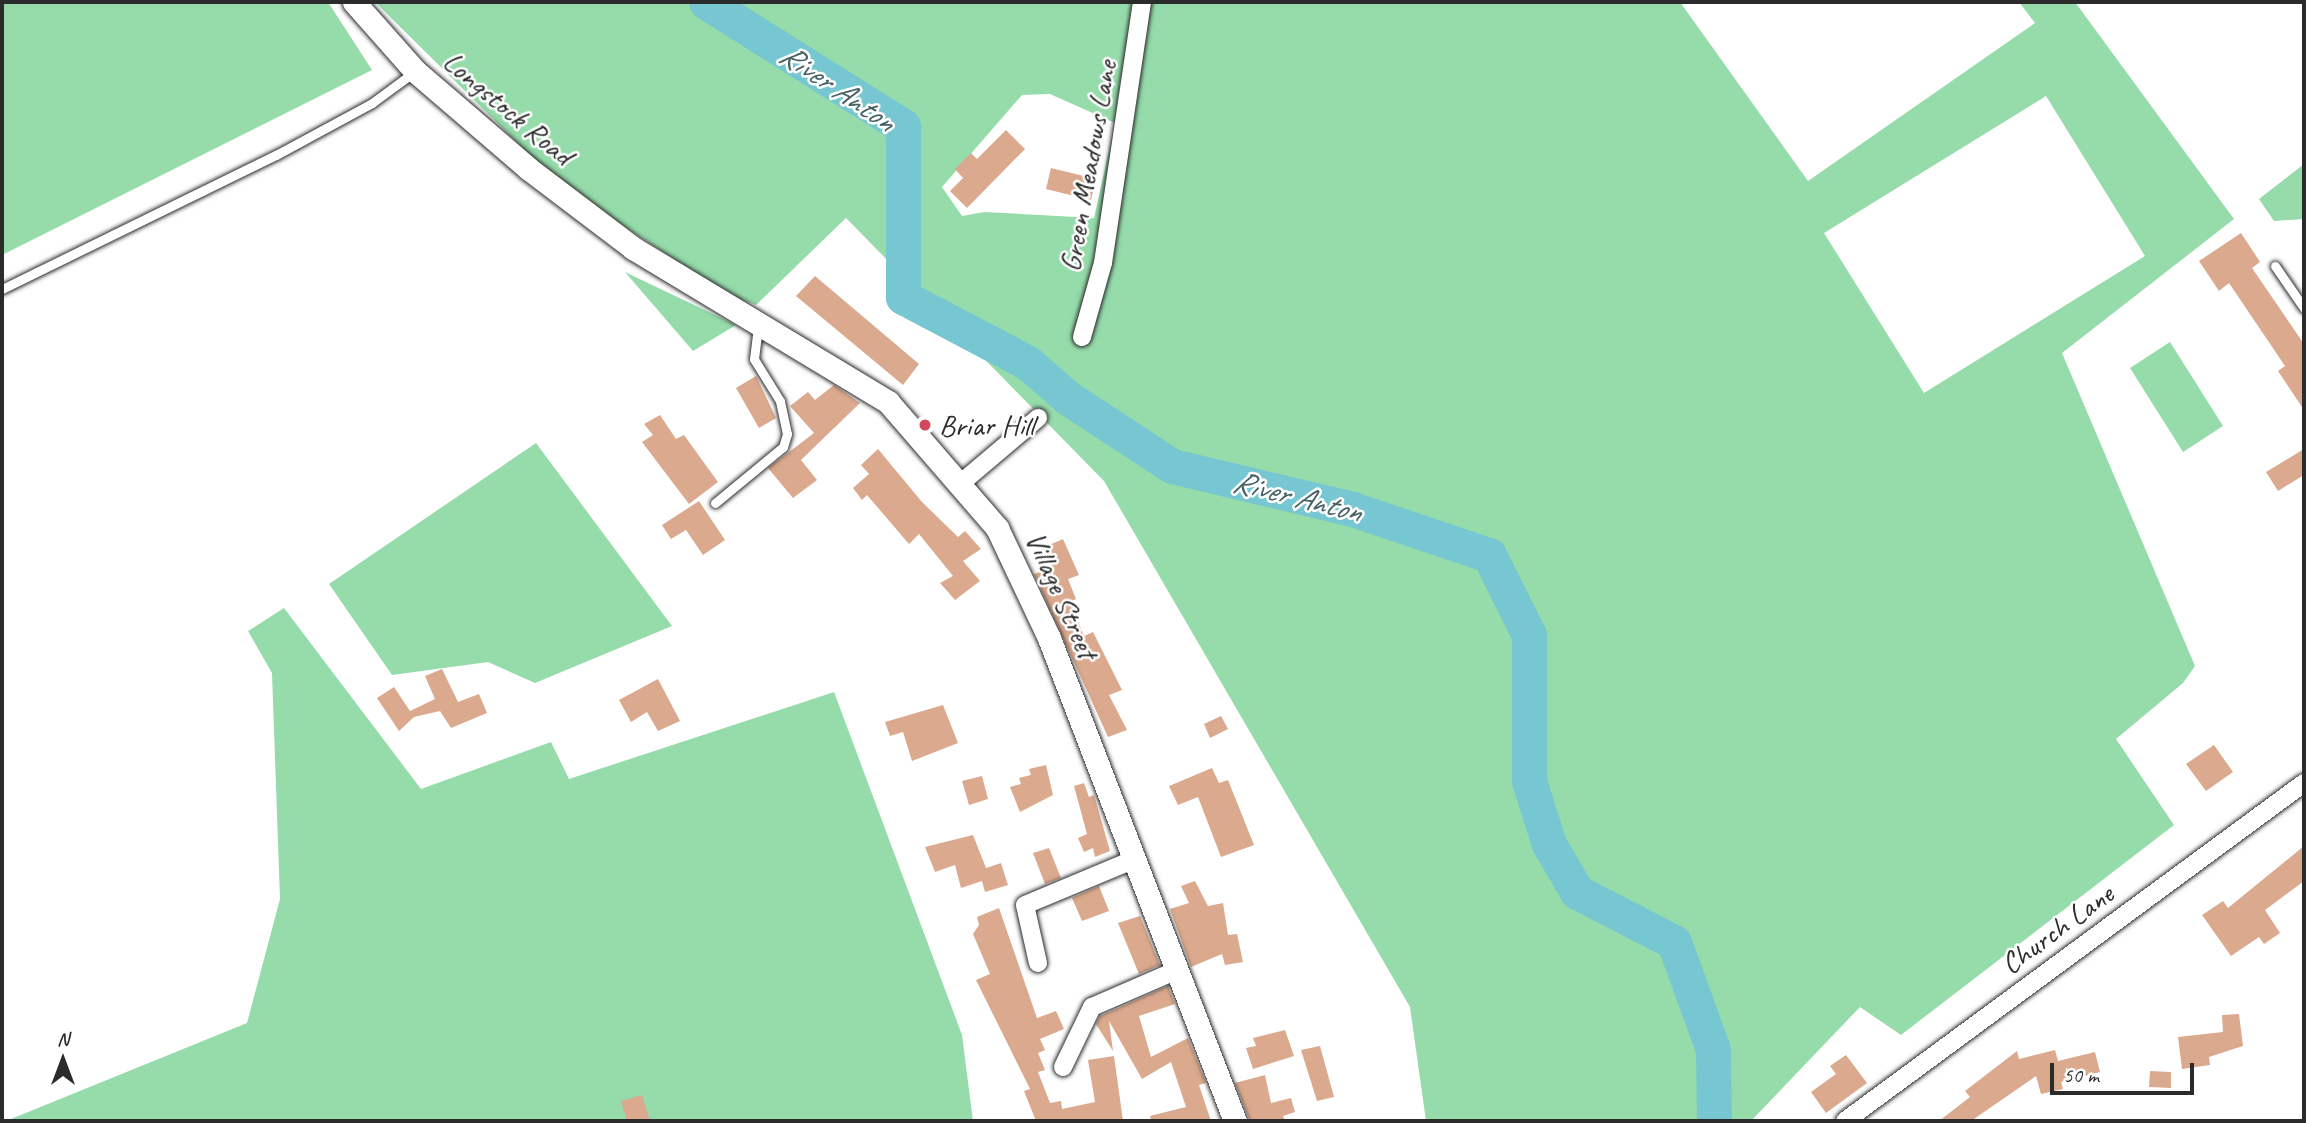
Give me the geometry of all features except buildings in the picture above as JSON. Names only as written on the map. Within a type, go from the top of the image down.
[{"type":"street","name":"Longstock Road","points":[[354,2],[415,71],[529,169],[633,248]]},
{"type":"street","name":"Green Meadows Lane","points":[[1082,337],[1103,263],[1142,2]]},
{"type":"street","name":"Village Street","points":[[633,248],[759,320],[888,401],[997,528],[1022,575],[1235,1121]]},
{"type":"street","points":[[961,483],[1038,418]]},
{"type":"street","name":"Church Lane","points":[[1845,1121],[2304,783]]},
{"type":"street","points":[[1038,963],[1025,905],[1135,859]]},
{"type":"street","points":[[1063,1066],[1092,1007],[1178,971]]},
{"type":"lane","points":[[2,289],[242,173],[372,103],[415,71]]},
{"type":"lane","points":[[2275,266],[2304,308]]},
{"type":"lane","points":[[715,503],[783,447],[787,434],[780,401],[754,359],[759,320]]},
{"type":"green space","points":[[2,2],[328,2],[372,70],[2,255]]},
{"type":"green space","points":[[375,2],[1680,2],[1808,181],[2035,23],[2019,2],[2075,2],[2234,219],[2062,353],[2195,666],[2183,683],[2116,739],[2174,825],[1901,1035],[1860,1007],[1751,1121],[1426,1121],[1410,1007],[1104,481],[846,218],[756,305],[729,295],[558,183]],"holes":[[[1050,94],[1115,123],[1094,218],[984,212],[962,216],[942,187],[1022,95]],[[2046,96],[2145,256],[1924,393],[1824,233]]]},
{"type":"green space","points":[[2304,164],[2304,219],[2274,221],[2259,199]]},
{"type":"green space","points":[[625,272],[736,325],[693,351]]},
{"type":"green space","points":[[2170,342],[2223,426],[2183,452],[2130,368]]},
{"type":"green space","points":[[536,443],[672,626],[535,683],[488,662],[392,675],[329,584]]},
{"type":"green space","points":[[284,608],[421,789],[551,742],[569,779],[834,692],[962,1035],[973,1121],[6,1121],[247,1023],[280,899],[272,673],[248,631]]},
{"type":"waterway","name":"River Anton","points":[[706,2],[903,126],[903,297],[1028,363],[1068,398],[1172,466],[1352,509],[1489,555],[1529,635],[1529,781],[1549,844],[1577,892],[1674,942],[1713,1050],[1714,1121]]},
{"type":"place","name":"Briar Hill","points":[[925,425]]}]
